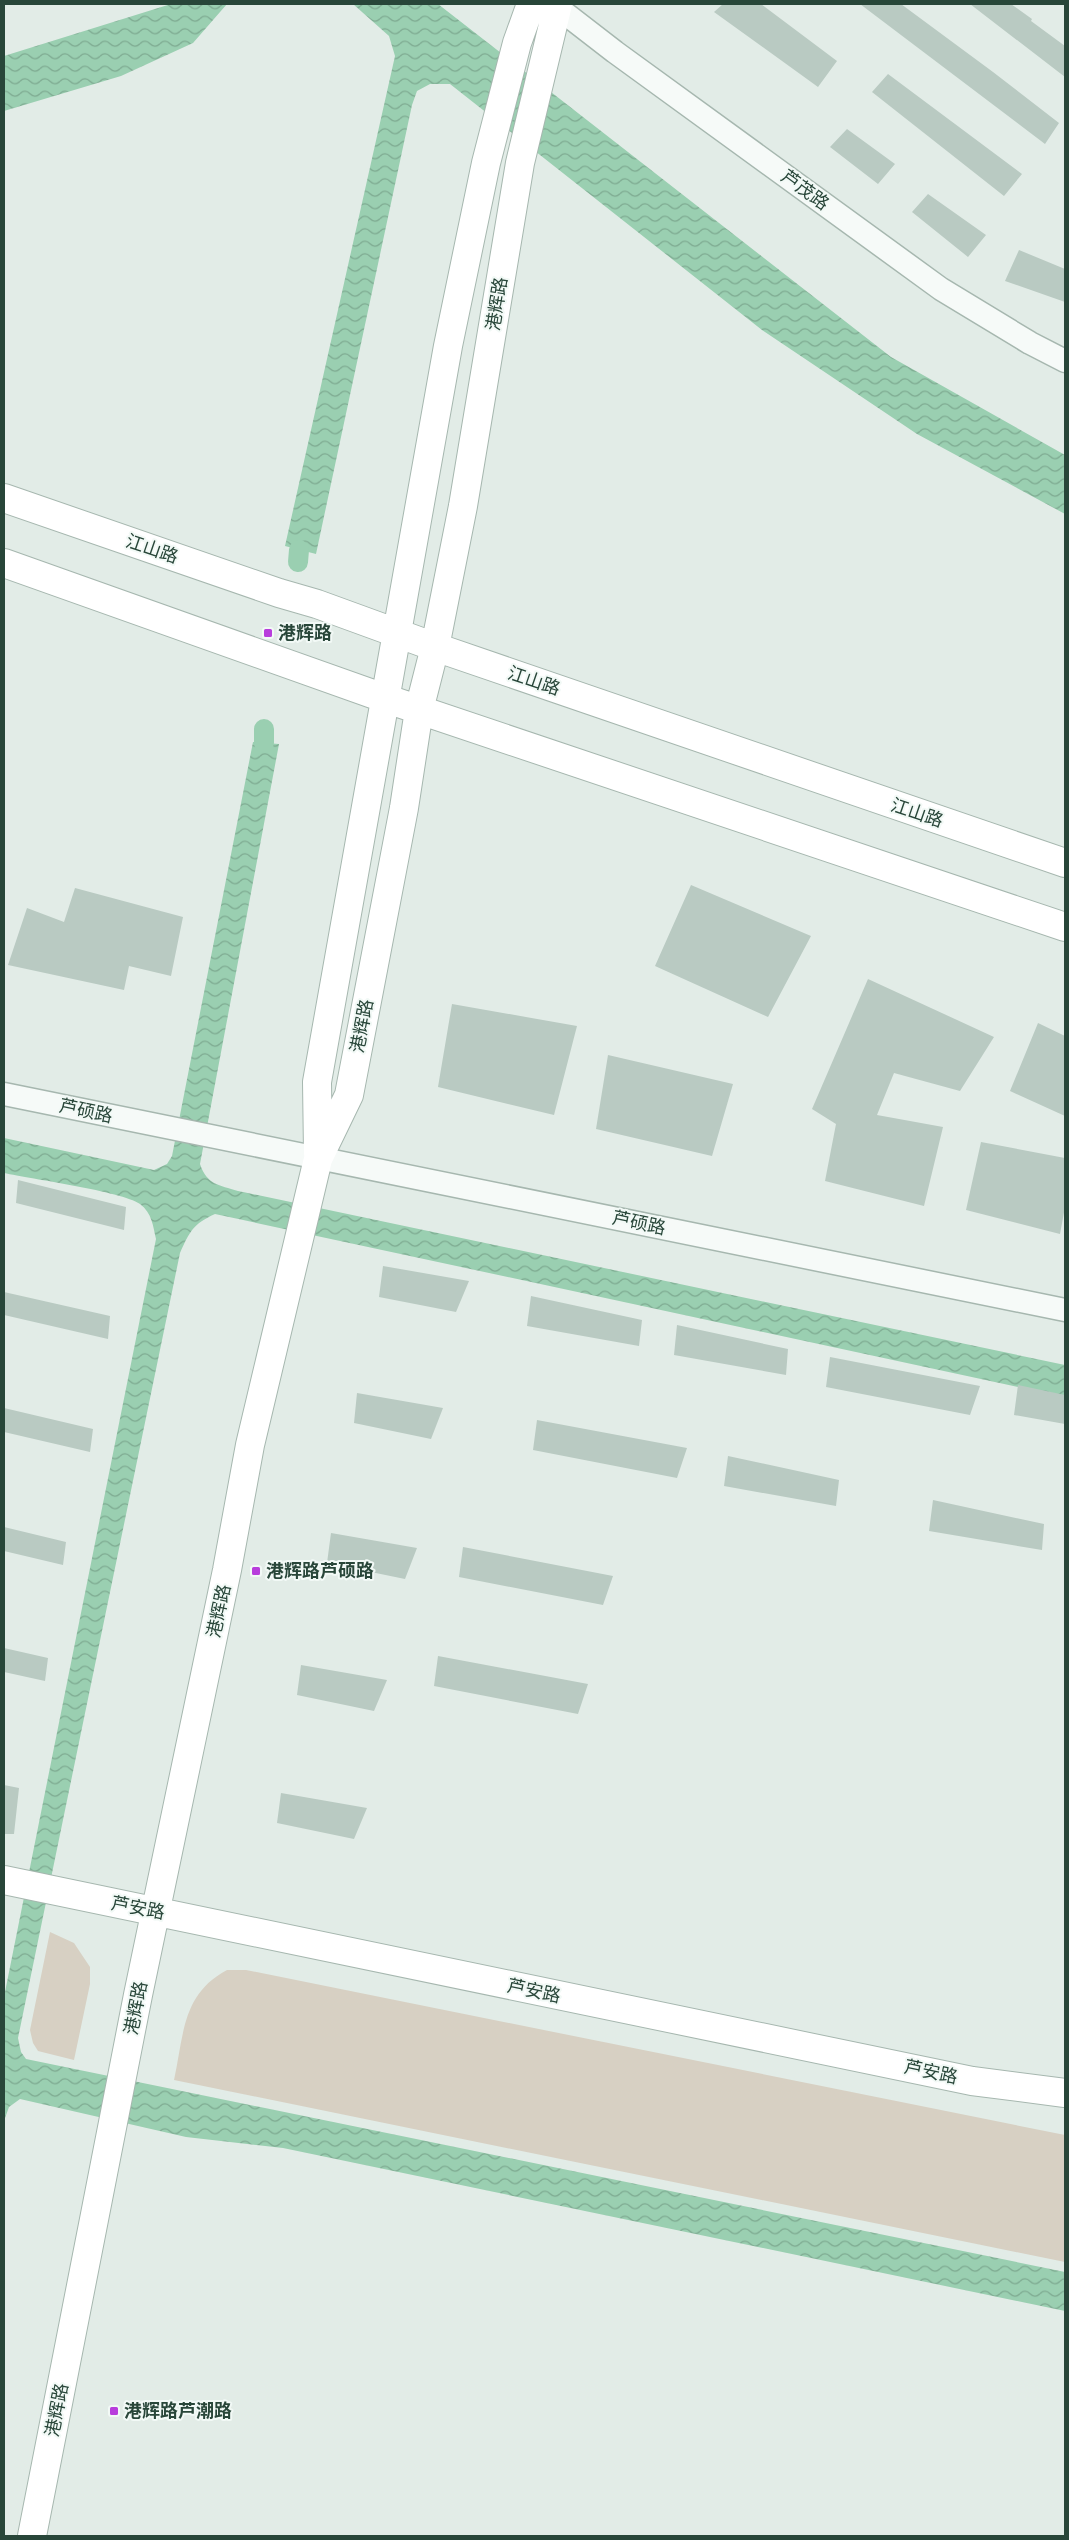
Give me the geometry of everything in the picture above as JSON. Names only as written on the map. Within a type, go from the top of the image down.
[{"type":"main road","name":"港辉路","points":[[318,1159],[317,1082],[448,346],[486,163],[518,43],[550,4]]},
{"type":"main road","name":"港辉路","points":[[32,2536],[156,1911],[228,1570],[250,1445],[318,1159],[349,1095],[404,808],[419,710],[435,647],[463,506],[520,164],[545,55],[550,4]]},
{"type":"main road","name":"江山路","points":[[4,498],[1065,864]]},
{"type":"main road","points":[[4,563],[384,698],[1065,927]]},
{"type":"main road","name":"芦安路","points":[[9,1882],[953,2077],[1065,2093]]},
{"type":"street","name":"芦茂路","points":[[550,4],[941,289],[1065,362]]},
{"type":"street","name":"芦硕路","points":[[4,1094],[1065,1310]]},
{"type":"shaded area","points":[[50,1932],[74,1943],[90,1967],[90,1984],[74,2060],[38,2051],[33,2043],[30,2030]]},
{"type":"shaded area","points":[[227,1970],[246,1970],[1065,2135],[1065,2262],[174,2080],[183,2031],[193,2003],[212,1980]]},
{"type":"water","points":[[171,4],[227,4],[193,43],[121,76],[4,111],[4,56]]},
{"type":"water","points":[[353,4],[438,4],[891,357],[1065,455],[1065,514],[917,434],[762,330],[450,84],[430,84],[417,91],[412,105],[316,554],[285,546],[395,56],[389,36]]},
{"type":"water","points":[[253,742],[279,744],[200,1164],[210,1180],[238,1191],[1065,1365],[1065,1397],[215,1214],[202,1221],[193,1229],[180,1253],[18,2038],[21,2052],[26,2059],[1065,2272],[1065,2311],[283,2148],[186,2137],[20,2099],[9,2107],[4,2121],[4,1997],[156,1239],[147,1211],[140,1204],[130,1199],[96,1190],[4,1173],[4,1138],[154,1170],[167,1164],[172,1156]]},
{"type":"building","points":[[723,4],[761,4],[837,61],[818,87],[714,12]]},
{"type":"building","points":[[860,4],[901,4],[993,72],[1059,123],[1045,144]]},
{"type":"building","points":[[970,4],[1011,4],[1032,19],[1031,21],[1065,46],[1065,77]]},
{"type":"building","points":[[888,74],[1022,174],[1004,196],[872,92]]},
{"type":"building","points":[[847,129],[895,164],[878,184],[830,147]]},
{"type":"building","points":[[928,194],[986,235],[968,257],[912,212]]},
{"type":"building","points":[[1019,250],[1065,269],[1065,302],[1005,281]]},
{"type":"building","points":[[691,885],[811,936],[768,1017],[655,966]]},
{"type":"building","points":[[75,888],[183,917],[171,976],[129,966],[124,990],[8,965],[27,908],[64,922]]},
{"type":"building","points":[[868,979],[994,1037],[960,1091],[894,1073],[877,1115],[943,1127],[924,1206],[825,1181],[836,1124],[812,1109]]},
{"type":"building","points":[[452,1004],[577,1026],[554,1115],[438,1087]]},
{"type":"building","points":[[1038,1023],[1065,1036],[1065,1116],[1010,1091]]},
{"type":"building","points":[[608,1055],[733,1084],[712,1156],[596,1129]]},
{"type":"building","points":[[981,1142],[1065,1158],[1065,1207],[1060,1234],[966,1210]]},
{"type":"building","points":[[18,1180],[126,1207],[124,1230],[16,1203]]},
{"type":"building","points":[[383,1266],[469,1281],[456,1312],[379,1297]]},
{"type":"building","points":[[4,1292],[110,1316],[108,1339],[4,1315]]},
{"type":"building","points":[[531,1296],[642,1320],[639,1346],[527,1326]]},
{"type":"building","points":[[677,1325],[788,1349],[786,1375],[674,1355]]},
{"type":"building","points":[[830,1357],[980,1386],[970,1415],[826,1387]]},
{"type":"building","points":[[1018,1385],[1065,1395],[1065,1424],[1014,1415]]},
{"type":"building","points":[[357,1393],[443,1408],[431,1439],[354,1423]]},
{"type":"building","points":[[4,1408],[93,1429],[90,1452],[4,1432]]},
{"type":"building","points":[[537,1420],[687,1448],[677,1478],[533,1450]]},
{"type":"building","points":[[728,1456],[839,1480],[836,1506],[724,1486]]},
{"type":"building","points":[[933,1500],[1044,1524],[1042,1550],[929,1531]]},
{"type":"building","points":[[4,1527],[66,1542],[63,1565],[4,1551]]},
{"type":"building","points":[[331,1533],[417,1548],[405,1579],[327,1563]]},
{"type":"building","points":[[463,1547],[613,1576],[603,1605],[459,1577]]},
{"type":"building","points":[[4,1648],[48,1658],[45,1681],[4,1672]]},
{"type":"building","points":[[438,1656],[588,1684],[578,1714],[434,1686]]},
{"type":"building","points":[[301,1665],[387,1680],[374,1711],[297,1695]]},
{"type":"building","points":[[4,1785],[19,1788],[14,1834],[4,1834]]},
{"type":"building","points":[[281,1793],[367,1808],[354,1839],[277,1823]]},
{"type":"waterway","points":[[298,562],[299,550]]},
{"type":"waterway","points":[[264,729],[264,743]]},
{"type":"place","name":"港辉路","points":[[268,633]]},
{"type":"place","name":"港辉路芦硕路","points":[[256,1571]]},
{"type":"place","name":"港辉路芦潮路","points":[[114,2411]]}]
